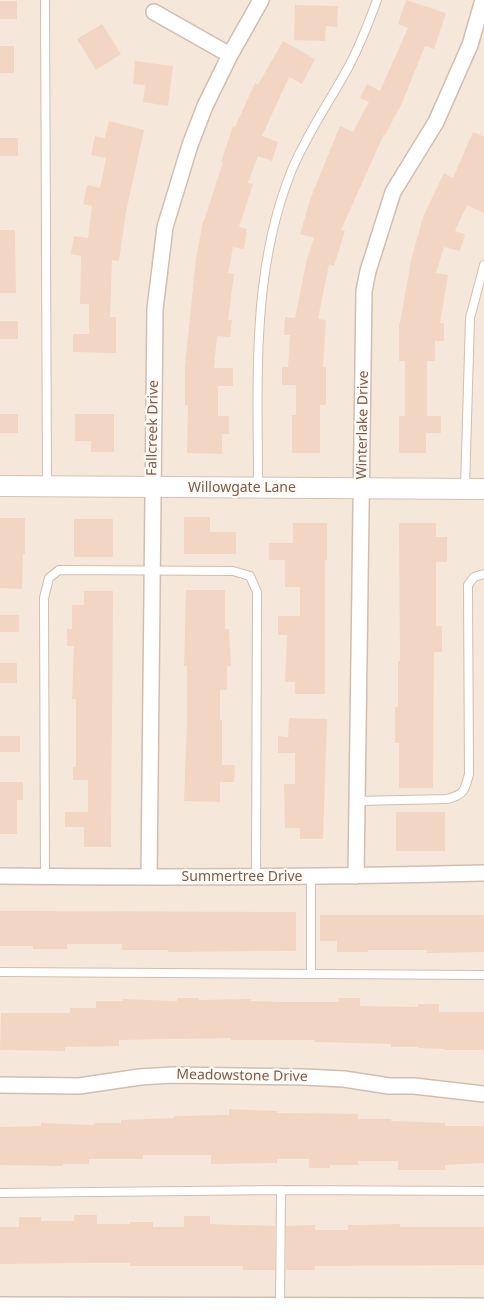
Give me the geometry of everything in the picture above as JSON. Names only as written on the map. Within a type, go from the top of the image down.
[{"type":"street","name":"Fallcreek Drive","points":[[149,877],[155,309],[164,227],[187,153],[205,106],[230,54],[261,0]]},
{"type":"street","name":"Winterlake Drive","points":[[356,876],[364,291],[368,271],[393,192],[436,122],[470,45],[483,0]]},
{"type":"street","points":[[154,12],[230,54]]},
{"type":"street","name":"Willowgate Lane","points":[[0,486],[475,489]]},
{"type":"street","name":"Summertree Drive","points":[[0,876],[356,876],[484,873]]},
{"type":"street","name":"Meadowstone Drive","points":[[0,1085],[78,1086],[140,1077],[172,1075],[303,1077],[344,1079],[389,1086],[414,1086],[484,1094]]},
{"type":"street","points":[[0,1305],[280,1305],[429,1308],[484,1306]]},
{"type":"lane","points":[[45,0],[47,486]]},
{"type":"lane","points":[[258,488],[258,327],[264,273],[273,226],[292,172],[316,123],[349,65],[377,0]]},
{"type":"lane","points":[[475,489],[470,318],[484,265]]},
{"type":"lane","points":[[46,876],[44,598],[49,578],[59,570],[233,571],[250,576],[258,592],[256,876]]},
{"type":"lane","points":[[357,801],[448,800],[459,796],[466,788],[470,774],[468,585],[474,576],[484,574]]},
{"type":"lane","points":[[311,876],[311,974]]},
{"type":"lane","points":[[0,972],[484,975]]},
{"type":"lane","points":[[280,1190],[280,1305]]},
{"type":"lane","points":[[0,1193],[280,1190],[484,1191]]},
{"type":"shaded area","points":[[0,0],[484,0],[484,1310],[0,1310]]},
{"type":"building","points":[[406,0],[446,13],[434,49],[425,46],[402,103],[384,134],[341,230],[345,231],[334,266],[329,264],[318,319],[326,320],[323,367],[326,367],[326,405],[320,405],[320,453],[292,453],[292,415],[296,415],[296,385],[282,385],[282,367],[288,367],[290,335],[284,335],[285,317],[295,318],[307,259],[314,238],[300,234],[311,197],[340,126],[353,132],[369,102],[360,98],[367,84],[380,91],[408,28],[398,24]]},
{"type":"building","points":[[0,1],[17,1],[17,19],[0,19]]},
{"type":"building","points":[[295,5],[338,6],[337,27],[326,26],[325,41],[294,40]]},
{"type":"building","points":[[102,24],[121,54],[96,70],[77,39]]},
{"type":"building","points":[[283,41],[315,59],[302,84],[289,77],[262,136],[278,142],[272,161],[258,156],[248,183],[253,184],[239,227],[247,229],[244,249],[233,247],[228,273],[234,274],[228,320],[232,320],[230,337],[217,336],[214,368],[233,368],[233,386],[218,386],[218,416],[229,416],[229,434],[222,434],[222,454],[187,453],[188,405],[185,405],[185,366],[196,258],[203,221],[233,126],[235,127],[255,83],[258,85]]},
{"type":"building","points":[[0,46],[14,46],[14,73],[0,73]]},
{"type":"building","points":[[135,61],[173,66],[168,106],[143,102],[145,85],[133,84]]},
{"type":"building","points":[[109,121],[144,130],[126,212],[119,261],[112,260],[110,317],[116,317],[116,353],[73,352],[73,334],[89,334],[89,304],[80,304],[81,256],[71,254],[74,236],[88,238],[92,206],[83,204],[87,185],[100,188],[106,158],[91,155],[95,136],[105,138]]},
{"type":"building","points":[[473,132],[484,136],[484,213],[467,205],[455,231],[465,234],[460,251],[444,247],[436,273],[448,275],[440,323],[444,323],[444,341],[435,341],[435,361],[427,361],[427,416],[441,416],[441,433],[426,433],[426,453],[399,453],[399,416],[405,416],[405,361],[399,361],[399,323],[411,261],[423,217],[444,173],[453,178]]},
{"type":"building","points":[[0,138],[18,138],[18,156],[0,156]]},
{"type":"building","points":[[0,230],[15,230],[16,293],[0,293]]},
{"type":"building","points":[[0,321],[18,321],[18,339],[0,339]]},
{"type":"building","points":[[0,414],[18,414],[18,433],[0,433]]},
{"type":"building","points":[[75,414],[114,414],[114,452],[91,452],[91,441],[75,441]]},
{"type":"building","points":[[184,517],[210,517],[210,532],[236,532],[236,554],[184,554]]},
{"type":"building","points":[[0,518],[25,518],[25,554],[23,554],[22,589],[0,588]]},
{"type":"building","points":[[74,519],[113,519],[113,557],[74,557]]},
{"type":"building","points":[[293,523],[327,523],[327,560],[325,560],[325,694],[295,694],[295,682],[285,682],[287,635],[278,635],[278,616],[300,616],[300,587],[285,587],[285,560],[269,560],[269,543],[293,543]]},
{"type":"building","points":[[399,523],[436,523],[436,537],[447,537],[447,562],[436,562],[436,626],[442,626],[442,652],[434,652],[433,788],[399,788],[399,743],[395,743],[395,707],[398,707],[398,661],[400,661]]},
{"type":"building","points":[[186,590],[225,590],[225,629],[229,629],[231,666],[227,666],[227,690],[220,690],[222,765],[235,765],[234,782],[220,782],[220,802],[184,801],[187,720],[187,666],[184,666]]},
{"type":"building","points":[[84,591],[113,591],[111,847],[84,847],[84,827],[65,827],[65,812],[88,812],[88,780],[73,780],[73,767],[76,767],[76,699],[72,699],[74,646],[67,646],[67,629],[72,629],[72,605],[84,605]]},
{"type":"building","points":[[0,615],[19,615],[19,632],[0,632]]},
{"type":"building","points":[[0,663],[17,663],[17,683],[0,683]]},
{"type":"building","points":[[289,718],[327,719],[323,839],[300,839],[300,828],[285,828],[284,784],[295,784],[295,753],[278,753],[278,736],[288,737]]},
{"type":"building","points":[[0,736],[20,736],[20,752],[0,752]]},
{"type":"building","points":[[0,782],[23,782],[23,800],[17,800],[17,834],[0,834]]},
{"type":"building","points":[[396,812],[445,812],[445,851],[396,851]]},
{"type":"building","points":[[0,911],[296,912],[296,951],[168,952],[168,950],[122,950],[122,944],[67,944],[67,949],[33,949],[33,946],[0,946]]},
{"type":"building","points":[[320,915],[484,915],[484,952],[427,953],[427,950],[368,950],[368,952],[337,952],[337,941],[320,941]]},
{"type":"building","points":[[177,998],[199,998],[199,1000],[251,999],[251,1001],[277,1002],[339,1002],[339,998],[360,998],[360,1006],[418,1007],[418,1004],[439,1004],[439,1012],[484,1012],[484,1050],[391,1047],[391,1044],[315,1042],[315,1040],[231,1040],[231,1038],[119,1040],[119,1046],[65,1047],[65,1051],[0,1050],[1,1013],[70,1013],[70,1008],[96,1008],[96,1001],[123,1001],[123,999],[177,1001]]},
{"type":"building","points":[[229,1109],[277,1111],[277,1113],[358,1114],[358,1119],[391,1119],[391,1121],[445,1123],[445,1126],[484,1126],[484,1163],[445,1165],[445,1170],[398,1170],[398,1161],[358,1161],[358,1165],[330,1165],[330,1168],[309,1168],[309,1159],[277,1159],[277,1163],[211,1164],[211,1155],[143,1155],[143,1159],[89,1159],[89,1164],[63,1164],[63,1166],[0,1165],[0,1127],[41,1126],[41,1123],[94,1125],[94,1123],[121,1123],[121,1120],[174,1118],[174,1116],[229,1115]]},
{"type":"building","points":[[74,1215],[97,1215],[97,1224],[153,1222],[153,1227],[184,1227],[184,1216],[210,1216],[210,1224],[275,1226],[275,1270],[243,1270],[243,1266],[130,1266],[130,1263],[0,1264],[0,1227],[19,1227],[19,1217],[41,1217],[41,1221],[74,1221]]},
{"type":"building","points":[[400,1224],[400,1227],[484,1227],[484,1265],[315,1266],[315,1270],[286,1270],[286,1226],[315,1225],[315,1230],[348,1230],[348,1225]]}]
